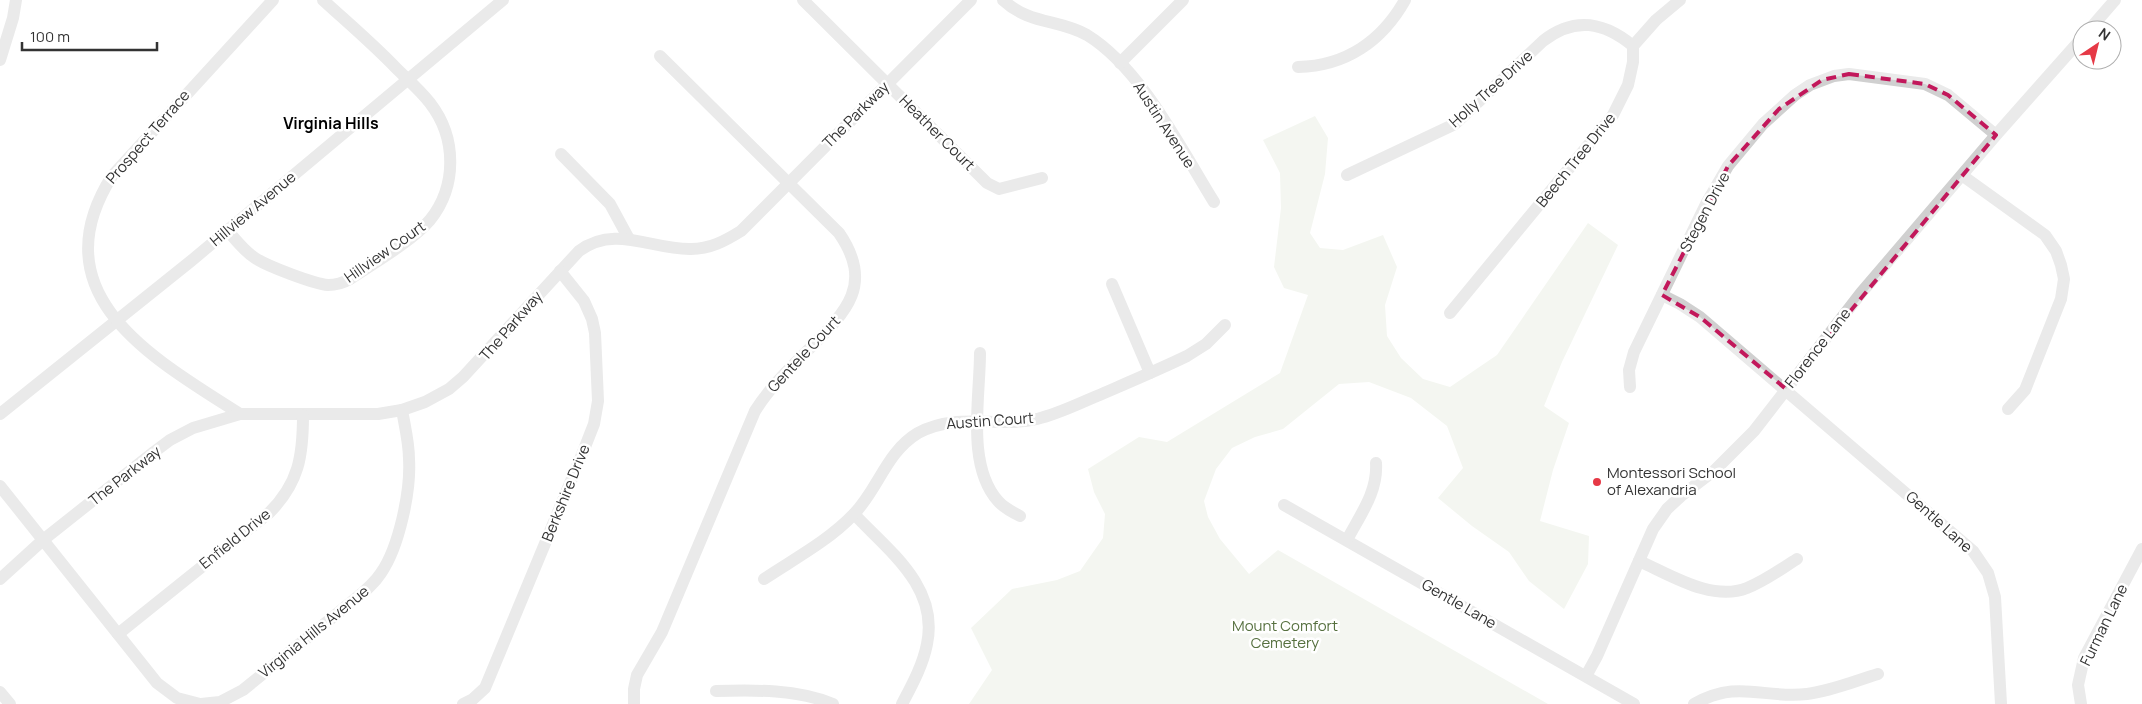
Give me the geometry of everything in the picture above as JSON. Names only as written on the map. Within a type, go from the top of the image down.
[{"type":"street","points":[[0,60],[13,18],[16,0]]},
{"type":"street","name":"Prospect Terrace","points":[[240,414],[155,358],[130,336],[98,293],[89,261],[91,225],[104,188],[123,162],[273,0]]},
{"type":"street","name":"Hillview Court","points":[[228,231],[246,251],[261,262],[316,283],[339,284],[350,279],[420,230],[431,218],[443,198],[450,176],[450,153],[446,132],[436,112],[424,96],[408,80],[323,0]]},
{"type":"street","name":"Hillview Avenue","points":[[0,414],[228,231],[503,0]]},
{"type":"street","name":"Heather Court","points":[[803,0],[987,183],[999,189],[1042,178]]},
{"type":"street","name":"The Parkway","points":[[0,579],[43,540],[170,440],[194,428],[240,414],[378,414],[402,410],[434,397],[464,377],[579,251],[596,240],[629,239],[684,249],[701,248],[716,244],[741,231],[971,0]]},
{"type":"street","name":"Austin Avenue","points":[[1003,0],[1014,9],[1031,18],[1072,28],[1086,35],[1120,63],[1146,93],[1214,202]]},
{"type":"street","points":[[1120,63],[1183,0]]},
{"type":"street","points":[[1298,67],[1323,65],[1367,45],[1387,28],[1405,0]]},
{"type":"street","points":[[1633,46],[1656,20],[1680,0]]},
{"type":"street","points":[[2098,20],[2115,0]]},
{"type":"street","name":"Holly Tree Drive","points":[[1347,175],[1443,132],[1455,124],[1543,41],[1559,31],[1583,25],[1597,26],[1618,34],[1633,46]]},
{"type":"street","name":"Beech Tree Drive","points":[[1450,313],[1614,115],[1628,85],[1633,46]]},
{"type":"street","name":"Florence Lane","points":[[1586,676],[1597,656],[1654,529],[1667,510],[1681,496],[1736,451],[1861,294],[1996,135],[2072,49]]},
{"type":"street","name":"Gentele Court","points":[[634,704],[634,689],[637,675],[662,632],[755,411],[777,381],[839,319],[852,295],[854,268],[846,244],[835,229],[660,56]]},
{"type":"street","name":"Stegen Drive","points":[[1630,387],[1630,363],[1706,204],[1728,166],[1752,137],[1779,109],[1795,96],[1822,80],[1849,74],[1925,84],[1948,95],[1996,135]]},
{"type":"street","points":[[561,154],[610,204],[629,239]]},
{"type":"street","points":[[1963,176],[2044,235],[2056,251],[2064,279],[2061,299],[2025,390],[2008,409]]},
{"type":"street","name":"Berkshire Drive","points":[[463,704],[473,700],[484,688],[583,452],[597,412],[599,388],[594,325],[584,301],[560,271]]},
{"type":"street","points":[[1112,284],[1150,373]]},
{"type":"street","name":"Gentle Lane","points":[[1662,295],[1700,317],[1962,540],[1982,562],[1992,585],[1997,610],[2001,704]]},
{"type":"street","name":"Austin Court","points":[[764,579],[838,528],[854,514],[872,491],[892,456],[912,437],[937,426],[961,421],[1023,421],[1050,415],[1150,373],[1198,350],[1224,325]]},
{"type":"street","points":[[980,354],[978,421],[980,460],[986,480],[998,501],[1020,516]]},
{"type":"street","name":"Virginia Hills Avenue","points":[[0,486],[162,688],[177,698],[200,704],[220,702],[242,690],[370,587],[382,572],[397,538],[409,474],[408,447],[402,410]]},
{"type":"street","name":"Enfield Drive","points":[[118,634],[279,503],[291,484],[299,464],[303,442],[303,415]]},
{"type":"street","points":[[1347,540],[1373,492],[1377,475],[1376,462]]},
{"type":"street","name":"Gentle Lane","points":[[1284,505],[1634,704]]},
{"type":"street","points":[[854,514],[913,576],[926,604],[929,625],[928,644],[922,662],[902,704]]},
{"type":"street","name":"Furman Lane","points":[[2081,704],[2078,685],[2084,658],[2141,555]]},
{"type":"street","points":[[1639,561],[1702,588],[1724,592],[1746,588],[1797,559]]},
{"type":"street","points":[[1694,704],[1718,693],[1734,690],[1752,690],[1781,695],[1809,694],[1878,674]]},
{"type":"street","points":[[716,691],[790,693],[810,696],[834,704]]},
{"type":"street","points":[[0,692],[10,704]]},
{"type":"highlighted area","points":[[1849,74],[1925,84],[1948,95],[1996,135],[1786,389],[1700,317],[1662,295],[1728,166],[1779,109],[1822,80]]},
{"type":"green space","name":"Mount Comfort Cemetery","points":[[1315,116],[1328,138],[1325,174],[1310,233],[1320,248],[1343,250],[1383,235],[1397,267],[1385,305],[1387,336],[1401,358],[1423,379],[1450,387],[1497,355],[1588,223],[1618,245],[1562,362],[1544,406],[1569,423],[1553,470],[1540,521],[1589,536],[1588,564],[1564,609],[1529,581],[1509,552],[1472,526],[1438,498],[1463,468],[1447,426],[1411,398],[1369,382],[1339,384],[1283,429],[1255,437],[1232,448],[1216,469],[1204,501],[1208,517],[1220,539],[1249,574],[1278,550],[1548,704],[969,704],[992,670],[971,628],[1012,589],[1057,580],[1080,571],[1103,538],[1105,514],[1094,492],[1088,469],[1139,437],[1167,442],[1280,373],[1308,295],[1284,288],[1274,267],[1281,208],[1280,173],[1263,140]]},
{"type":"place","name":"Montessori School of Alexandria","points":[[1597,482]]},
{"type":"district","name":"Virginia Hills","points":[[331,123]]}]
